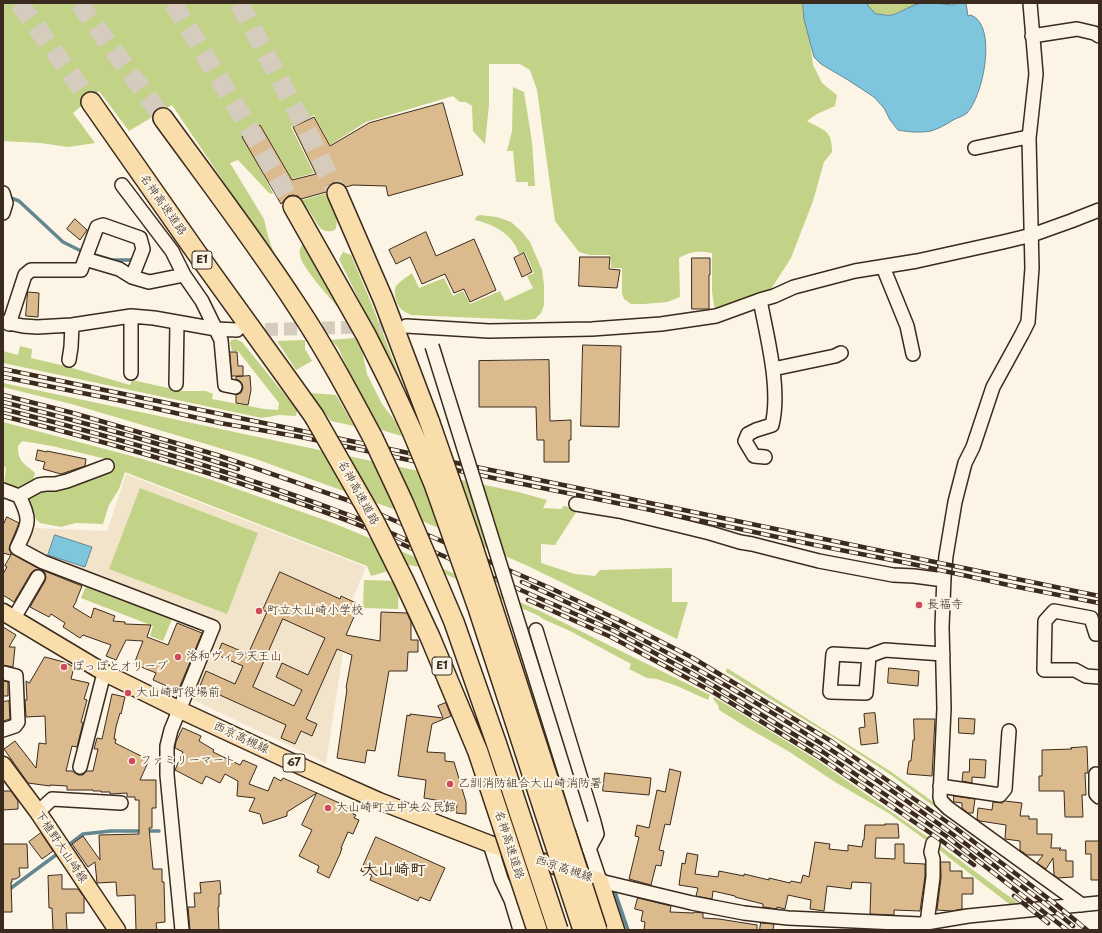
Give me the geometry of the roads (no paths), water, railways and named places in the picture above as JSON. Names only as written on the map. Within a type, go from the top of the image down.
[{"type":"highway","name":"名神高速道路","points":[[91,102],[201,259],[314,416],[374,521],[430,637],[478,752],[537,930]]},
{"type":"highway","name":"名神高速道路","points":[[163,118],[297,306],[323,347],[373,438],[409,515],[454,622],[500,753],[558,930]]},
{"type":"highway","points":[[337,193],[383,299],[430,423],[480,570],[597,930]]},
{"type":"highway","points":[[293,206],[366,335],[412,431],[434,484],[465,572],[583,930]]},
{"type":"main road","name":"西京高槻線","points":[[8,615],[105,673],[180,710],[307,769],[379,801],[490,844],[600,881],[616,930]]},
{"type":"main road","name":"下植野大山崎線","points":[[3,765],[38,812],[118,930]]},
{"type":"street","points":[[1030,3],[1036,74],[1029,138],[1032,268],[1028,322],[993,387],[973,447],[965,463],[955,502],[944,578],[942,627],[944,708],[940,786],[941,801],[948,808],[1082,905]]},
{"type":"street","points":[[1032,36],[1077,29],[1094,33],[1099,36]]},
{"type":"street","points":[[975,148],[1029,138]]},
{"type":"street","points":[[122,185],[172,251],[184,275],[202,301],[221,340],[225,385],[235,387]]},
{"type":"street","points":[[3,193],[6,203],[3,213]]},
{"type":"street","points":[[406,326],[489,331],[592,330],[672,323],[716,316],[774,296],[794,287],[855,271],[917,261],[1003,242],[1071,222],[1099,210]]},
{"type":"street","points":[[132,277],[143,249],[140,238],[103,225],[97,227],[81,270],[30,270],[25,275],[6,323],[36,327],[72,325],[131,316],[154,318],[216,329],[237,330]]},
{"type":"street","points":[[85,259],[119,269],[132,277],[149,282],[184,275]]},
{"type":"street","points":[[883,267],[907,326],[913,354]]},
{"type":"street","points":[[760,300],[776,399],[775,414],[772,425],[748,434],[746,441],[754,456],[765,457]]},
{"type":"street","points":[[131,316],[131,373]]},
{"type":"street","points":[[176,384],[177,323]]},
{"type":"street","points":[[69,360],[72,325]]},
{"type":"street","points":[[426,327],[600,881],[692,903],[744,913],[788,918],[923,926],[968,916],[1099,903]]},
{"type":"street","points":[[772,369],[834,356],[841,353]]},
{"type":"street","points":[[19,496],[40,485],[55,484],[67,481],[107,466]]},
{"type":"street","points":[[3,490],[19,496],[28,517],[27,526],[17,548],[43,562],[213,627],[171,730],[167,746],[167,775],[182,930]]},
{"type":"street","points":[[576,504],[619,511],[819,561],[893,575],[944,578]]},
{"type":"street","points":[[8,615],[38,577]]},
{"type":"street","points":[[1099,634],[1096,634],[1091,618],[1054,611],[1045,621],[1044,670],[1075,670],[1086,676],[1099,677]]},
{"type":"street","points":[[536,630],[597,834],[589,849]]},
{"type":"street","points":[[869,656],[885,650],[943,654]]},
{"type":"street","points":[[3,730],[15,726],[18,722],[16,676],[4,673]]},
{"type":"street","points":[[80,767],[105,673]]},
{"type":"street","points":[[940,786],[1000,795],[1005,789],[1009,731]]},
{"type":"street","points":[[1096,774],[1096,794],[1099,797]]},
{"type":"street","points":[[38,812],[52,799],[121,803]]},
{"type":"street","points":[[923,926],[934,877],[931,852],[933,843]]},
{"type":"street","points":[[490,844],[501,879],[511,900],[520,930]]},
{"type":"water","points":[[930,2],[954,5],[955,3],[966,3],[968,16],[971,15],[979,22],[984,33],[986,46],[982,77],[973,104],[966,114],[934,130],[927,132],[910,132],[898,130],[890,120],[884,108],[874,97],[821,64],[814,57],[804,19],[803,3],[867,3],[876,14],[892,15],[922,3]]},
{"type":"water","points":[[55,535],[92,547],[85,567],[48,555]]},
{"type":"waterway","points":[[11,198],[19,201],[63,242],[81,251],[112,260],[134,259]]},
{"type":"waterway","points":[[66,847],[83,834],[111,831],[159,831]]},
{"type":"waterway","points":[[3,894],[60,852]]},
{"type":"waterway","points":[[615,892],[628,930]]},
{"type":"tunnel","points":[[19,3],[91,102]]},
{"type":"tunnel","points":[[79,3],[163,118]]},
{"type":"tunnel","points":[[173,3],[254,136],[293,206]]},
{"type":"tunnel","points":[[239,3],[309,135],[337,193]]},
{"type":"tunnel","points":[[246,330],[400,326]]},
{"type":"railway","points":[[3,369],[1099,596]]},
{"type":"railway","points":[[3,377],[220,423],[301,437],[1099,603]]},
{"type":"railway","points":[[3,395],[73,413],[217,455],[347,500],[550,588],[619,620],[693,658],[831,741],[953,826],[1053,902],[1087,930]]},
{"type":"railway","points":[[3,402],[121,433],[238,469]]},
{"type":"railway","points":[[3,409],[93,432],[182,458],[313,502],[357,518],[614,631],[716,687],[823,752],[946,836],[1067,930]]},
{"type":"railway","points":[[3,416],[166,460],[231,480],[317,509],[371,530]]},
{"type":"railway","points":[[393,540],[435,559]]},
{"type":"railway","points":[[522,582],[647,642],[707,675],[826,746],[940,825],[1073,926]]},
{"type":"railway","points":[[528,600],[611,637],[713,692],[819,757],[942,841],[974,865]]},
{"type":"railway","points":[[1014,896],[1048,923]]},
{"type":"place","name":"長福寺","points":[[919,605]]},
{"type":"place","name":"町立大山崎小学校","points":[[259,611]]},
{"type":"place","name":"洛和ヴィラ天王山","points":[[178,657]]},
{"type":"place","name":"ぽっぽとオリーブ","points":[[64,667]]},
{"type":"place","name":"大山崎町役場前","points":[[128,693]]},
{"type":"place","name":"ファミリーマート","points":[[132,761]]},
{"type":"place","name":"乙訓消防組合大山崎消防署","points":[[450,784]]},
{"type":"place","name":"大山崎町立中央公民館","points":[[328,808]]},
{"type":"district","name":"大山崎町","points":[[394,871]]}]
